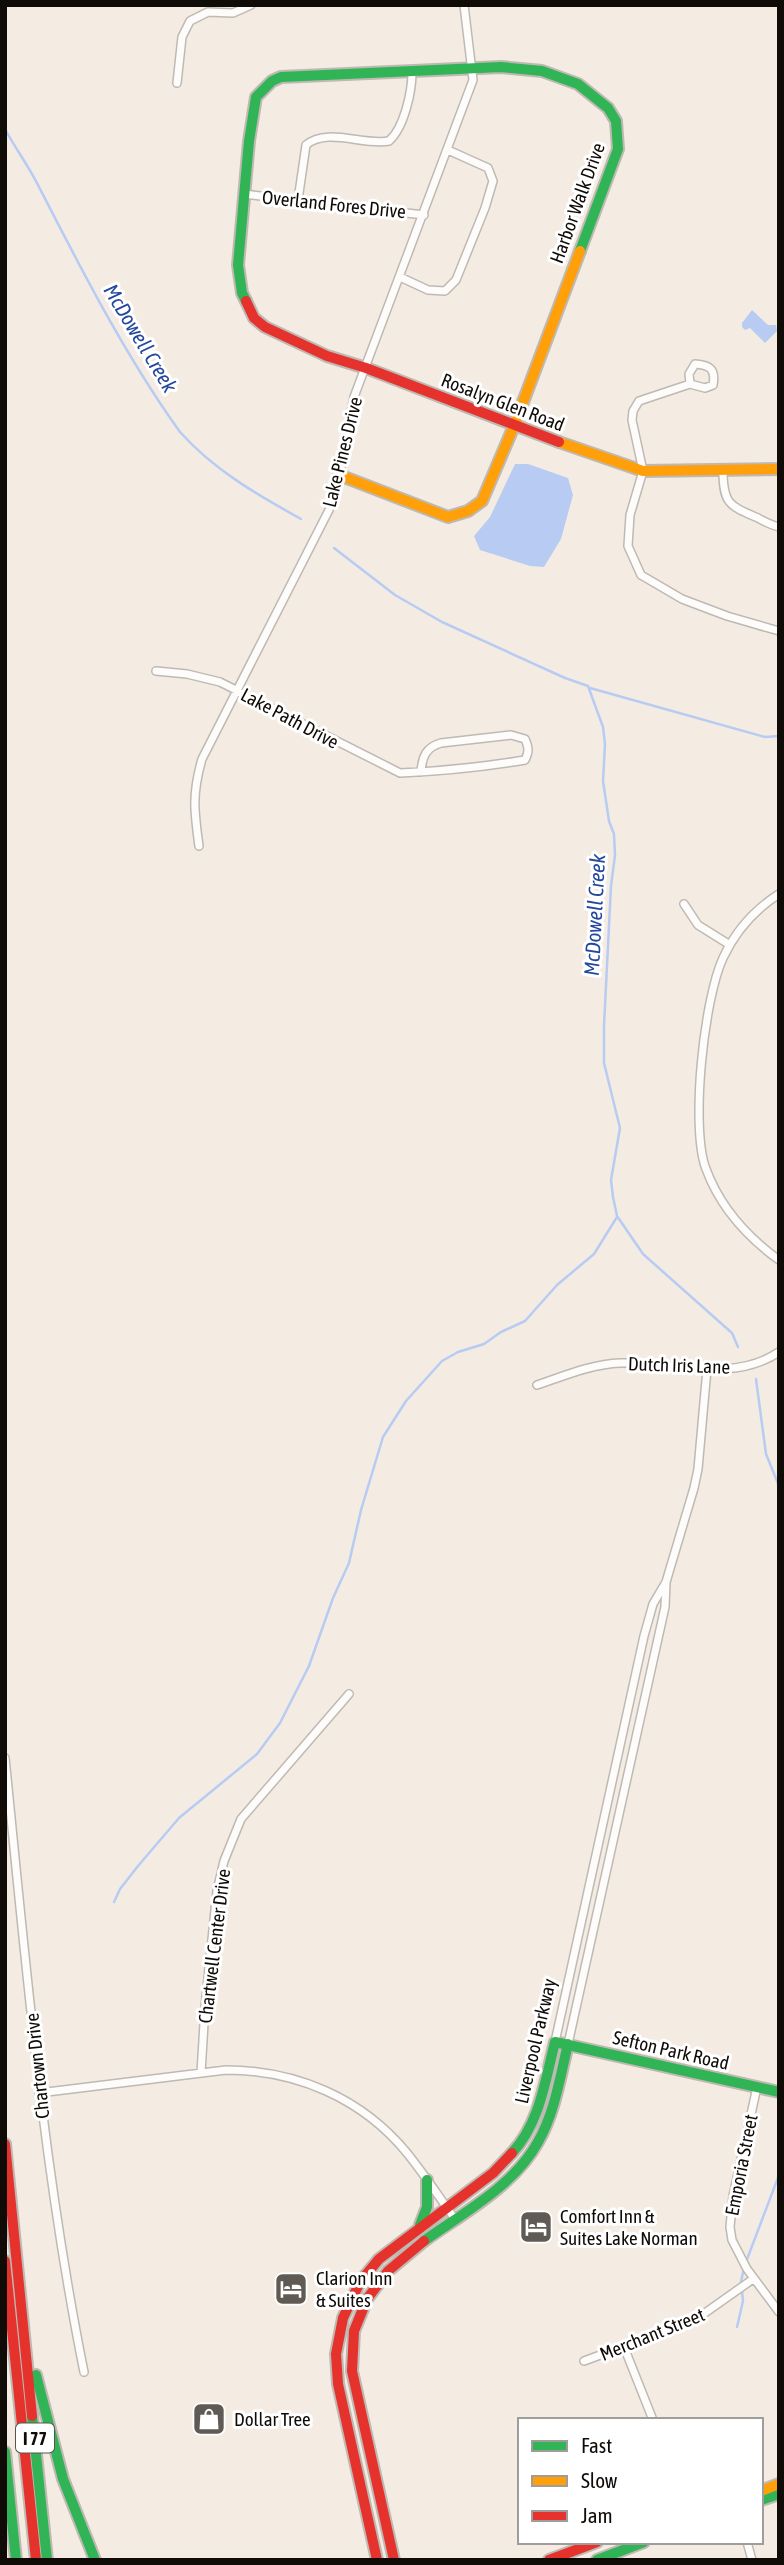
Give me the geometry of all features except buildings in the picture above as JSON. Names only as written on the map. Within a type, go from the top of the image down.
[{"type":"main road","name":"Harbor Walk Drive","points":[[242,293],[238,265],[256,97],[272,81],[281,78],[522,67],[552,72],[575,82],[591,92],[615,117],[618,149],[514,426],[482,500],[468,511],[454,516],[438,514],[339,475]]},
{"type":"main road","name":"Rosalyn Glen Road","points":[[242,293],[254,318],[265,327],[327,356],[643,471],[779,469]]},
{"type":"main road","name":"Sefton Park Road","points":[[555,2042],[779,2092]]},
{"type":"main road","name":"Liverpool Parkway","points":[[377,2560],[338,2384],[338,2337],[349,2303],[368,2271],[392,2247],[493,2173],[521,2143],[538,2111],[555,2042]]},
{"type":"main road","name":"Liverpool Parkway","points":[[394,2560],[352,2371],[352,2340],[363,2308],[383,2275],[399,2260],[496,2189],[530,2154],[550,2114],[568,2045]]},
{"type":"main road","name":"I 77","points":[[5,2144],[47,2560]]},
{"type":"main road","points":[[419,2227],[427,2207],[427,2180]]},
{"type":"main road","name":"I 77","points":[[5,2261],[36,2560]]},
{"type":"main road","points":[[23,2316],[62,2479],[95,2560]]},
{"type":"main road","name":"I 77","points":[[5,2452],[16,2560]]},
{"type":"main road","points":[[549,2560],[592,2544]]},
{"type":"main road","points":[[614,2553],[624,2544]]},
{"type":"main road","points":[[597,2560],[639,2544]]},
{"type":"street","points":[[177,83],[182,37],[190,21],[208,12],[233,13],[251,5]]},
{"type":"street","points":[[457,5],[464,5]]},
{"type":"street","name":"Lake Pines Drive","points":[[199,846],[193,805],[195,783],[202,758],[328,510],[339,475],[354,397],[473,80],[464,5]]},
{"type":"street","points":[[298,200],[306,145],[321,137],[378,143],[389,141],[397,132],[410,97],[412,72]]},
{"type":"street","points":[[400,276],[428,290],[445,291],[456,280],[485,208],[493,181],[488,168],[448,150]]},
{"type":"street","name":"Overland Fores Drive","points":[[244,194],[424,215]]},
{"type":"street","points":[[690,384],[639,401],[633,411],[632,420],[643,471],[630,515],[628,546],[641,575],[682,599],[779,631]]},
{"type":"street","points":[[723,471],[723,487],[727,501],[738,510],[779,527]]},
{"type":"street","name":"Lake Path Drive","points":[[156,671],[187,674],[237,690],[400,773],[421,772],[525,760],[529,751],[528,745],[525,739],[510,735],[441,743],[425,751],[421,772]]},
{"type":"street","points":[[779,894],[748,920],[730,945],[714,982],[699,1097],[700,1147],[705,1168],[722,1203],[738,1224],[779,1260]]},
{"type":"street","points":[[684,904],[698,925],[730,945]]},
{"type":"street","name":"Dutch Iris Lane","points":[[537,1385],[591,1367],[618,1363],[733,1369],[750,1365],[779,1352]]},
{"type":"street","name":"Liverpool Parkway","points":[[568,2045],[665,1607],[666,1582],[696,1479],[707,1369]]},
{"type":"street","name":"Liverpool Parkway","points":[[555,2042],[644,1636],[653,1604],[666,1582]]},
{"type":"street","name":"Chartwell Center Drive","points":[[201,2073],[217,1891],[224,1861],[241,1819],[348,1694]]},
{"type":"street","name":"Chartown Drive","points":[[5,1758],[39,2093],[66,2287],[84,2372]]},
{"type":"street","points":[[39,2093],[236,2070],[293,2079],[329,2091],[362,2110],[408,2154],[454,2219]]},
{"type":"street","name":"Emporia Street","points":[[757,2087],[729,2217],[732,2240],[753,2279],[779,2312]]},
{"type":"street","name":"Merchant Street","points":[[584,2361],[695,2320],[753,2279]]},
{"type":"street","points":[[624,2347],[652,2418]]},
{"type":"water","points":[[752,310],[768,325],[776,325],[777,331],[765,343],[750,328],[745,330],[742,327]]},
{"type":"water","points":[[515,464],[528,464],[568,478],[573,495],[561,539],[544,567],[530,566],[480,550],[474,536],[490,517]]},
{"type":"waterway","name":"McDowell Creek","points":[[5,129],[122,342],[180,432],[221,470],[301,519]]},
{"type":"waterway","name":"McDowell Creek","points":[[334,548],[395,595],[442,622],[588,686],[603,727],[603,781],[609,821],[614,834],[604,1063],[620,1128],[611,1180],[617,1216],[643,1254],[732,1333],[738,1347]]},
{"type":"waterway","points":[[590,688],[765,737],[779,736]]},
{"type":"waterway","points":[[114,1902],[120,1889],[179,1818],[257,1754],[280,1723],[309,1666],[333,1598],[349,1563],[361,1510],[383,1437],[406,1401],[442,1361],[458,1352],[484,1344],[501,1332],[525,1321],[557,1285],[594,1254],[617,1217]]},
{"type":"waterway","name":"McDowell Creek","points":[[756,1379],[766,1454],[779,1486]]},
{"type":"waterway","name":"McDowell Creek","points":[[746,2262],[779,2175]]},
{"type":"waterway","name":"McDowell Creek","points":[[737,2327],[743,2301],[741,2281],[744,2269]]},
{"type":"traffic: fast","points":[[246,301],[242,293],[238,265],[249,141],[256,97],[272,81],[281,77],[501,67],[542,71],[578,84],[608,108],[616,121],[618,149],[580,251]]},
{"type":"traffic: fast","points":[[512,2153],[535,2115],[555,2042],[779,2092]]},
{"type":"traffic: fast","points":[[424,2241],[487,2198],[528,2158],[549,2119],[568,2044]]},
{"type":"traffic: fast","points":[[420,2225],[427,2207],[427,2180]]},
{"type":"traffic: fast","points":[[36,2375],[63,2479],[95,2560]]},
{"type":"traffic: fast","points":[[32,2416],[47,2560]]},
{"type":"traffic: fast","points":[[5,2452],[16,2560]]},
{"type":"traffic: fast","points":[[763,2499],[779,2494]]},
{"type":"traffic: fast","points":[[597,2560],[639,2544]]},
{"type":"traffic: slow","points":[[339,475],[448,517],[468,511],[482,501],[514,426],[580,251]]},
{"type":"traffic: slow","points":[[559,442],[643,471],[779,469]]},
{"type":"traffic: slow","points":[[763,2490],[779,2484]]},
{"type":"traffic: jam","points":[[246,301],[254,318],[265,327],[327,356],[366,368],[559,442]]},
{"type":"traffic: jam","points":[[5,2144],[32,2416]]},
{"type":"traffic: jam","points":[[377,2560],[338,2384],[336,2354],[343,2318],[360,2282],[379,2259],[493,2173],[512,2153]]},
{"type":"traffic: jam","points":[[394,2560],[352,2371],[354,2331],[367,2299],[388,2271],[424,2241]]},
{"type":"traffic: jam","points":[[5,2261],[36,2560]]},
{"type":"traffic: jam","points":[[549,2560],[592,2544]]},
{"type":"place","name":"Comfort Inn & Suites Lake Norman","points":[[536,2227]]},
{"type":"place","name":"Clarion Inn & Suites","points":[[291,2289]]},
{"type":"place","name":"Dollar Tree","points":[[209,2419]]}]
